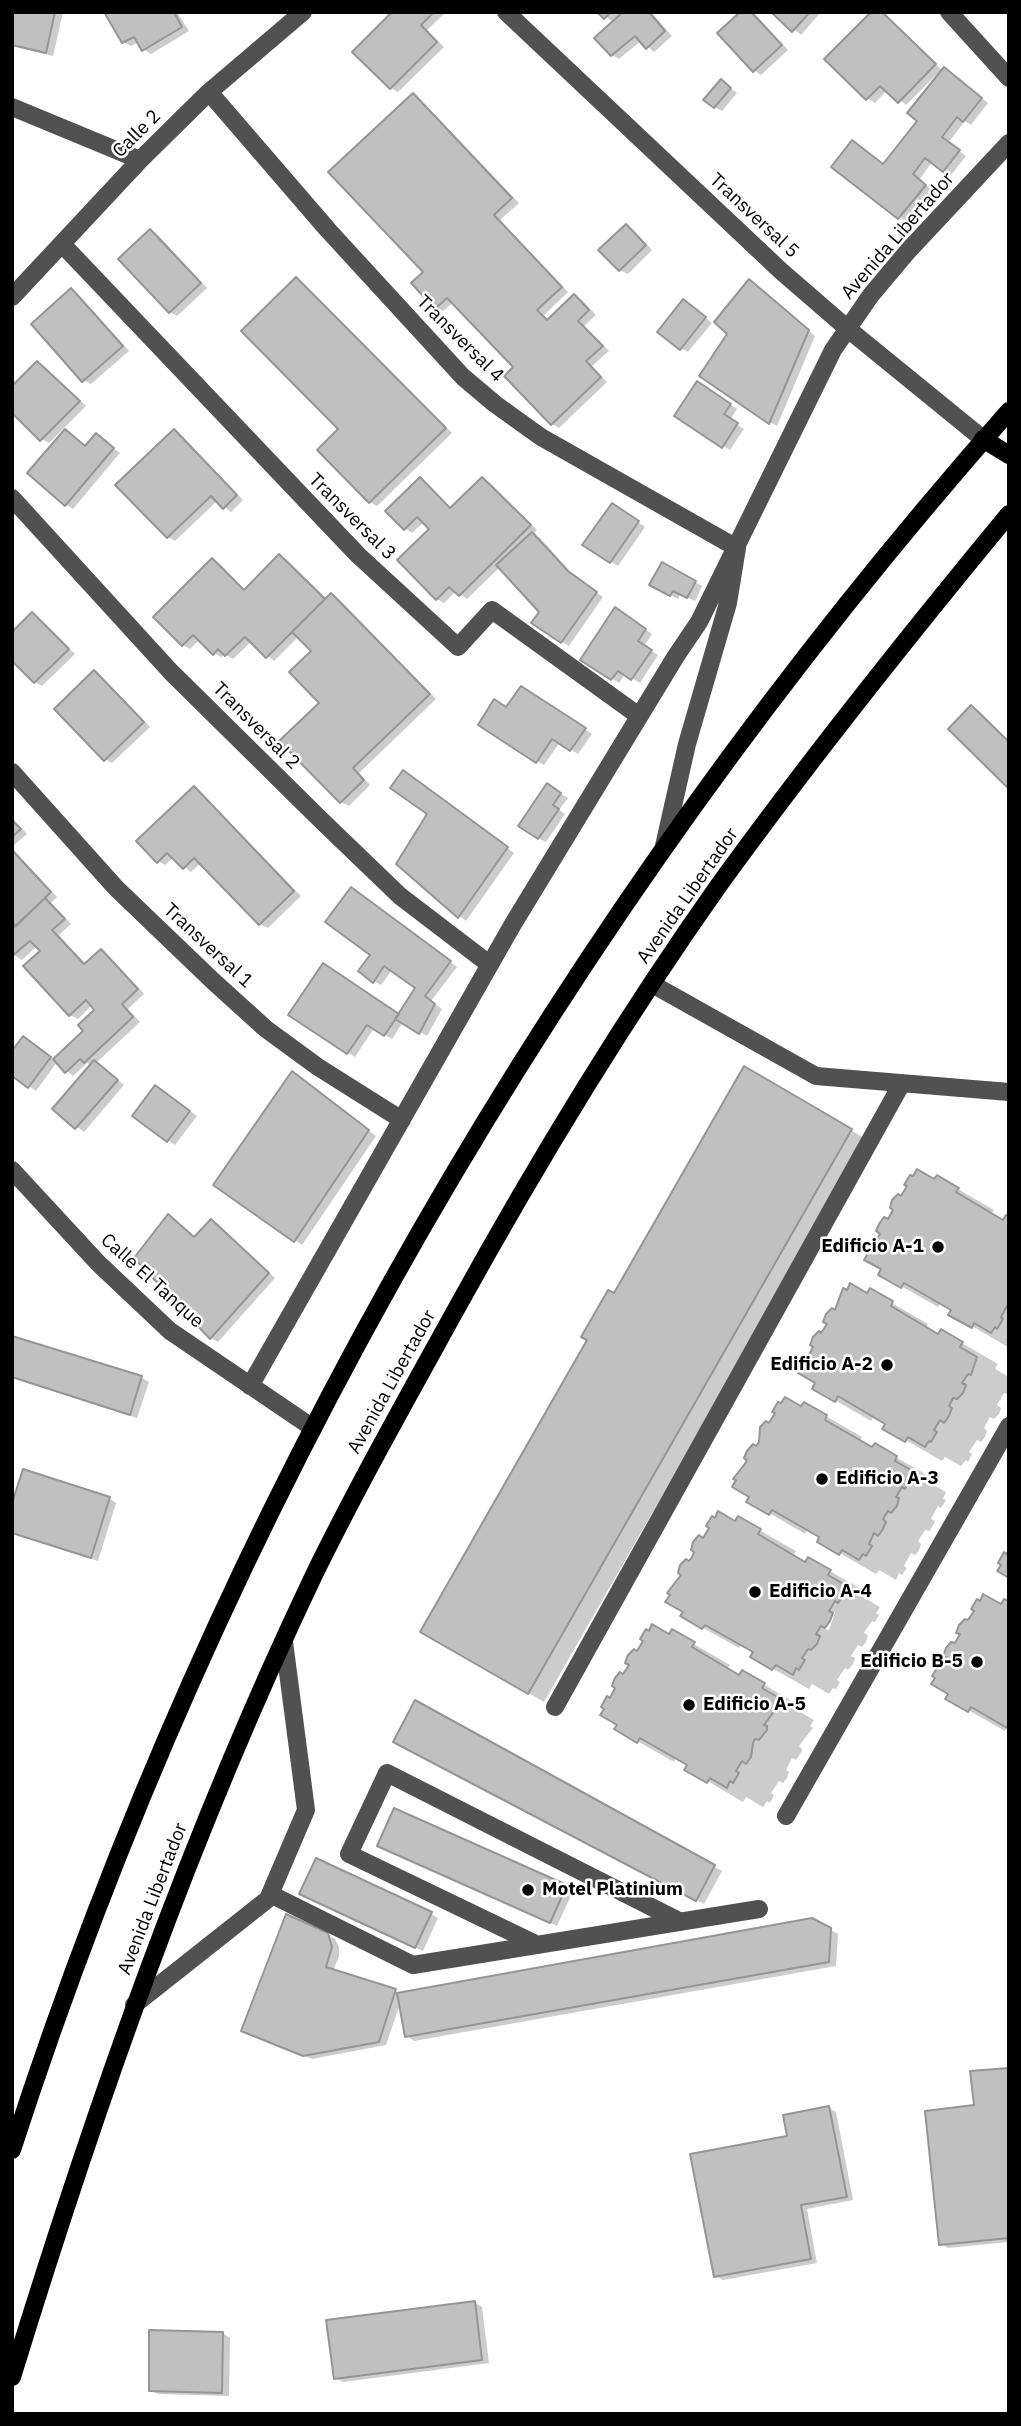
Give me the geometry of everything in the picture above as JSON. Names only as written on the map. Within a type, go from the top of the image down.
[{"type":"main road","points":[[12,2150],[99,1903],[150,1776],[250,1551],[313,1429],[435,1208],[484,1123],[592,952],[664,846],[862,585],[1009,411]]},
{"type":"main road","points":[[984,439],[1009,455]]},
{"type":"main road","name":"Avenida Libertador","points":[[12,2378],[75,2175],[134,2005],[213,1802],[284,1642],[351,1501],[493,1241],[652,984],[720,885],[843,719],[1009,514]]},
{"type":"street","name":"Calle 2","points":[[12,297],[140,160],[209,92],[303,12]]},
{"type":"street","name":"Transversal 5","points":[[506,12],[781,271],[984,439]]},
{"type":"street","points":[[949,12],[1009,78]]},
{"type":"street","name":"Transversal 4","points":[[209,92],[328,230],[463,377],[541,437],[737,548]]},
{"type":"street","points":[[12,107],[140,160]]},
{"type":"street","name":"Avenida Libertador","points":[[250,1386],[489,964],[699,622],[828,361],[871,295],[908,251],[1009,143]]},
{"type":"street","name":"Transversal 3","points":[[62,244],[358,555],[458,647],[492,610],[639,716]]},
{"type":"street","name":"Transversal 2","points":[[12,498],[171,672],[322,821],[400,895],[489,964]]},
{"type":"street","points":[[664,846],[687,744],[728,603],[737,548]]},
{"type":"street","name":"Transversal 1","points":[[12,772],[116,888],[212,981],[266,1029],[318,1067],[401,1120]]},
{"type":"street","points":[[652,984],[816,1076],[1009,1092]]},
{"type":"street","points":[[555,1707],[902,1083]]},
{"type":"street","name":"Calle El Tanque","points":[[12,1170],[98,1263],[170,1331],[313,1429]]},
{"type":"street","points":[[786,1816],[1009,1426]]},
{"type":"street","points":[[134,2005],[268,1899],[306,1810],[284,1642]]},
{"type":"street","points":[[538,1945],[349,1854],[387,1773],[681,1922]]},
{"type":"street","points":[[270,1894],[413,1965],[759,1909]]},
{"type":"building","points":[[12,12],[55,12],[46,53],[12,45]]},
{"type":"building","points":[[104,12],[174,12],[182,27],[142,51],[134,37],[122,43]]},
{"type":"building","points":[[392,12],[434,12],[421,25],[437,42],[390,89],[352,52]]},
{"type":"building","points":[[597,12],[611,12],[604,19]]},
{"type":"building","points":[[623,12],[649,12],[665,31],[646,49],[635,36],[611,56],[594,38]]},
{"type":"building","points":[[740,12],[751,12],[782,45],[753,72],[717,33]]},
{"type":"building","points":[[771,12],[810,12],[792,32]]},
{"type":"building","points":[[871,12],[882,12],[936,64],[898,103],[880,86],[866,100],[824,59]]},
{"type":"building","points":[[944,67],[982,98],[963,122],[957,117],[942,137],[960,150],[943,172],[925,158],[913,174],[926,185],[898,219],[831,167],[852,140],[883,164],[917,121],[907,113]]},
{"type":"building","points":[[721,79],[731,88],[714,108],[703,100]]},
{"type":"building","points":[[413,93],[512,198],[494,215],[562,287],[537,310],[547,320],[574,294],[589,310],[578,321],[603,346],[586,361],[601,377],[551,425],[504,376],[513,367],[447,298],[435,309],[411,283],[423,272],[328,172]]},
{"type":"building","points":[[626,224],[646,245],[619,271],[598,250]]},
{"type":"building","points":[[150,229],[201,283],[169,313],[118,259]]},
{"type":"building","points":[[296,277],[446,428],[369,503],[317,450],[338,429],[241,331]]},
{"type":"building","points":[[749,279],[809,330],[769,424],[699,376],[727,334],[714,322]]},
{"type":"building","points":[[71,288],[123,346],[82,382],[31,324]]},
{"type":"building","points":[[683,299],[706,317],[680,350],[657,332]]},
{"type":"building","points":[[37,361],[80,401],[40,441],[12,413],[12,386]]},
{"type":"building","points":[[697,381],[731,404],[724,414],[738,423],[722,448],[674,416]]},
{"type":"building","points":[[65,429],[85,446],[96,433],[114,448],[65,506],[27,473]]},
{"type":"building","points":[[174,429],[237,495],[223,509],[211,496],[167,538],[115,485]]},
{"type":"building","points":[[420,477],[450,508],[482,477],[531,525],[459,596],[449,587],[436,600],[397,560],[429,529],[417,517],[404,530],[385,511]]},
{"type":"building","points":[[612,503],[639,521],[610,563],[582,545]]},
{"type":"building","points":[[532,532],[568,571],[597,592],[561,643],[531,623],[539,612],[496,565]]},
{"type":"building","points":[[279,554],[325,599],[266,658],[245,637],[225,656],[218,649],[213,655],[193,635],[182,646],[153,617],[212,558],[244,590]]},
{"type":"building","points":[[662,562],[696,581],[687,598],[673,591],[670,596],[649,585]]},
{"type":"building","points":[[331,593],[430,694],[353,768],[364,780],[340,803],[279,741],[319,703],[289,672],[311,651],[292,632]]},
{"type":"building","points":[[615,607],[646,629],[638,641],[652,650],[631,680],[618,671],[611,680],[580,660]]},
{"type":"building","points":[[32,612],[69,649],[34,683],[12,661],[12,632]]},
{"type":"building","points":[[94,670],[144,722],[104,761],[54,709]]},
{"type":"building","points":[[521,686],[586,728],[570,751],[552,739],[536,763],[478,725],[494,699],[506,707]]},
{"type":"building","points":[[971,705],[1009,742],[1008,788],[948,729]]},
{"type":"building","points":[[403,770],[508,847],[458,918],[396,864],[427,814],[390,788]]},
{"type":"building","points":[[547,783],[561,793],[553,805],[559,809],[538,839],[518,826]]},
{"type":"building","points":[[194,786],[294,891],[259,925],[194,858],[183,869],[167,853],[157,863],[136,841]]},
{"type":"building","points":[[12,820],[21,829],[12,837]]},
{"type":"building","points":[[12,850],[51,892],[16,926],[12,922]]},
{"type":"building","points":[[351,887],[451,961],[425,996],[435,1004],[419,1034],[395,1019],[415,988],[384,966],[373,983],[358,971],[370,955],[325,922]]},
{"type":"building","points":[[45,898],[65,919],[52,930],[84,964],[101,949],[138,989],[122,1004],[133,1017],[84,1063],[80,1059],[65,1073],[53,1059],[83,1031],[78,1025],[94,1010],[86,1000],[69,1016],[23,966],[40,951],[30,941],[12,956],[12,929]]},
{"type":"building","points":[[323,963],[399,1014],[384,1036],[367,1025],[347,1054],[288,1015]]},
{"type":"building","points":[[23,1036],[51,1057],[28,1088],[12,1076],[12,1051]]},
{"type":"building","points":[[94,1060],[118,1080],[75,1129],[52,1109]]},
{"type":"building","points":[[744,1066],[852,1129],[528,1694],[420,1632],[587,1340],[581,1337],[608,1290],[614,1293]]},
{"type":"building","points":[[292,1071],[369,1130],[294,1242],[213,1185]]},
{"type":"building","points":[[155,1085],[190,1111],[167,1142],[132,1116]]},
{"type":"building","name":"Edificio A-1","points":[[917,1169],[934,1179],[937,1175],[959,1188],[956,1192],[1003,1220],[1006,1215],[1009,1216],[1009,1308],[1007,1306],[1001,1317],[1003,1319],[991,1333],[974,1323],[972,1328],[948,1315],[951,1310],[904,1283],[901,1288],[878,1275],[881,1269],[864,1260],[871,1242],[874,1243],[880,1234],[876,1231],[879,1224],[884,1217],[888,1219],[893,1210],[890,1208],[892,1200],[898,1194],[901,1196],[907,1186],[904,1185]]},
{"type":"building","points":[[168,1214],[194,1237],[211,1219],[269,1273],[210,1339],[134,1258]]},
{"type":"building","name":"Edificio A-2","points":[[850,1283],[867,1293],[870,1288],[893,1301],[891,1306],[938,1334],[941,1329],[963,1342],[960,1347],[977,1357],[971,1375],[968,1374],[962,1383],[966,1385],[963,1393],[957,1399],[953,1398],[949,1406],[952,1408],[949,1416],[944,1423],[940,1420],[934,1430],[937,1432],[925,1447],[908,1437],[905,1442],[882,1429],[885,1424],[838,1396],[835,1402],[812,1389],[815,1383],[798,1373],[805,1355],[808,1357],[813,1347],[810,1345],[813,1337],[819,1331],[821,1333],[827,1324],[823,1322],[826,1314],[832,1308],[835,1310],[843,1288],[847,1290]]},
{"type":"building","points":[[12,1336],[142,1376],[130,1415],[12,1377]]},
{"type":"building","name":"Edificio A-3","points":[[785,1397],[801,1406],[804,1402],[827,1415],[825,1420],[872,1447],[875,1443],[897,1456],[895,1461],[911,1470],[908,1477],[911,1478],[905,1489],[902,1487],[896,1497],[899,1498],[897,1506],[891,1513],[888,1511],[883,1519],[886,1522],[883,1529],[878,1536],[874,1533],[869,1544],[872,1546],[866,1556],[863,1554],[859,1560],[842,1550],[839,1555],[817,1542],[819,1537],[772,1510],[769,1515],[746,1502],[749,1497],[732,1487],[736,1480],[733,1479],[747,1461],[744,1458],[747,1451],[759,1442],[760,1427],[766,1421],[769,1423],[778,1402],[781,1403]]},
{"type":"building","points":[[23,1469],[110,1497],[91,1558],[12,1533],[12,1503]]},
{"type":"building","name":"Edificio A-4","points":[[718,1511],[735,1521],[738,1516],[761,1529],[758,1534],[805,1562],[808,1557],[831,1570],[828,1575],[845,1585],[838,1603],[835,1601],[829,1611],[833,1613],[830,1621],[825,1628],[821,1626],[816,1634],[820,1636],[817,1644],[811,1650],[808,1649],[802,1658],[805,1660],[793,1675],[776,1665],[772,1670],[750,1657],[753,1652],[705,1625],[702,1629],[680,1616],[683,1612],[665,1602],[670,1595],[667,1593],[681,1575],[678,1573],[680,1565],[692,1557],[693,1542],[699,1535],[703,1538],[709,1528],[706,1526]]},
{"type":"building","points":[[1009,1550],[1009,1578],[997,1571],[1004,1552],[1006,1554]]},
{"type":"building","name":"Edificio B-5","points":[[983,1594],[1001,1604],[1004,1599],[1009,1601],[1009,1729],[971,1707],[968,1712],[945,1699],[948,1694],[931,1684],[938,1666],[941,1668],[947,1658],[943,1656],[946,1648],[951,1642],[955,1643],[960,1634],[956,1633],[959,1625],[965,1619],[968,1620],[974,1611],[971,1609]]},
{"type":"building","name":"Edificio A-5","points":[[652,1624],[669,1634],[672,1629],[695,1642],[692,1647],[739,1675],[742,1670],[765,1683],[762,1688],[779,1698],[775,1704],[778,1706],[764,1725],[767,1730],[759,1740],[755,1739],[751,1757],[746,1764],[742,1761],[736,1771],[739,1773],[727,1788],[710,1778],[707,1783],[684,1770],[687,1765],[640,1738],[637,1743],[614,1729],[617,1725],[600,1715],[607,1696],[610,1698],[615,1688],[612,1686],[615,1678],[620,1672],[623,1674],[629,1665],[625,1663],[628,1655],[634,1649],[637,1651],[643,1641],[640,1639]]},
{"type":"building","points":[[415,1700],[715,1865],[696,1901],[393,1742]]},
{"type":"building","points":[[394,1808],[567,1885],[550,1923],[377,1846]]},
{"type":"building","points":[[316,1858],[432,1912],[415,1948],[299,1894]]},
{"type":"building","points":[[286,1914],[328,1933],[332,1947],[326,1967],[396,1989],[379,2042],[303,2056],[241,2031]]},
{"type":"building","points":[[812,1918],[831,1928],[829,1962],[405,2037],[397,1993]]},
{"type":"building","points":[[1009,2068],[1009,2238],[939,2245],[925,2111],[974,2105],[970,2071]]},
{"type":"building","points":[[829,2106],[847,2197],[801,2205],[811,2259],[714,2277],[690,2154],[787,2136],[783,2115]]},
{"type":"building","points":[[475,2301],[482,2360],[334,2379],[326,2320]]},
{"type":"building","points":[[149,2330],[223,2332],[222,2393],[149,2391]]},
{"type":"place","name":"Edificio A-1","points":[[938,1247]]},
{"type":"place","name":"Edificio A-2","points":[[887,1365]]},
{"type":"place","name":"Edificio A-3","points":[[822,1479]]},
{"type":"place","name":"Edificio A-4","points":[[755,1592]]},
{"type":"place","name":"Edificio B-5","points":[[977,1662]]},
{"type":"place","name":"Edificio A-5","points":[[689,1705]]},
{"type":"place","name":"Motel Platinium","points":[[528,1890]]}]
